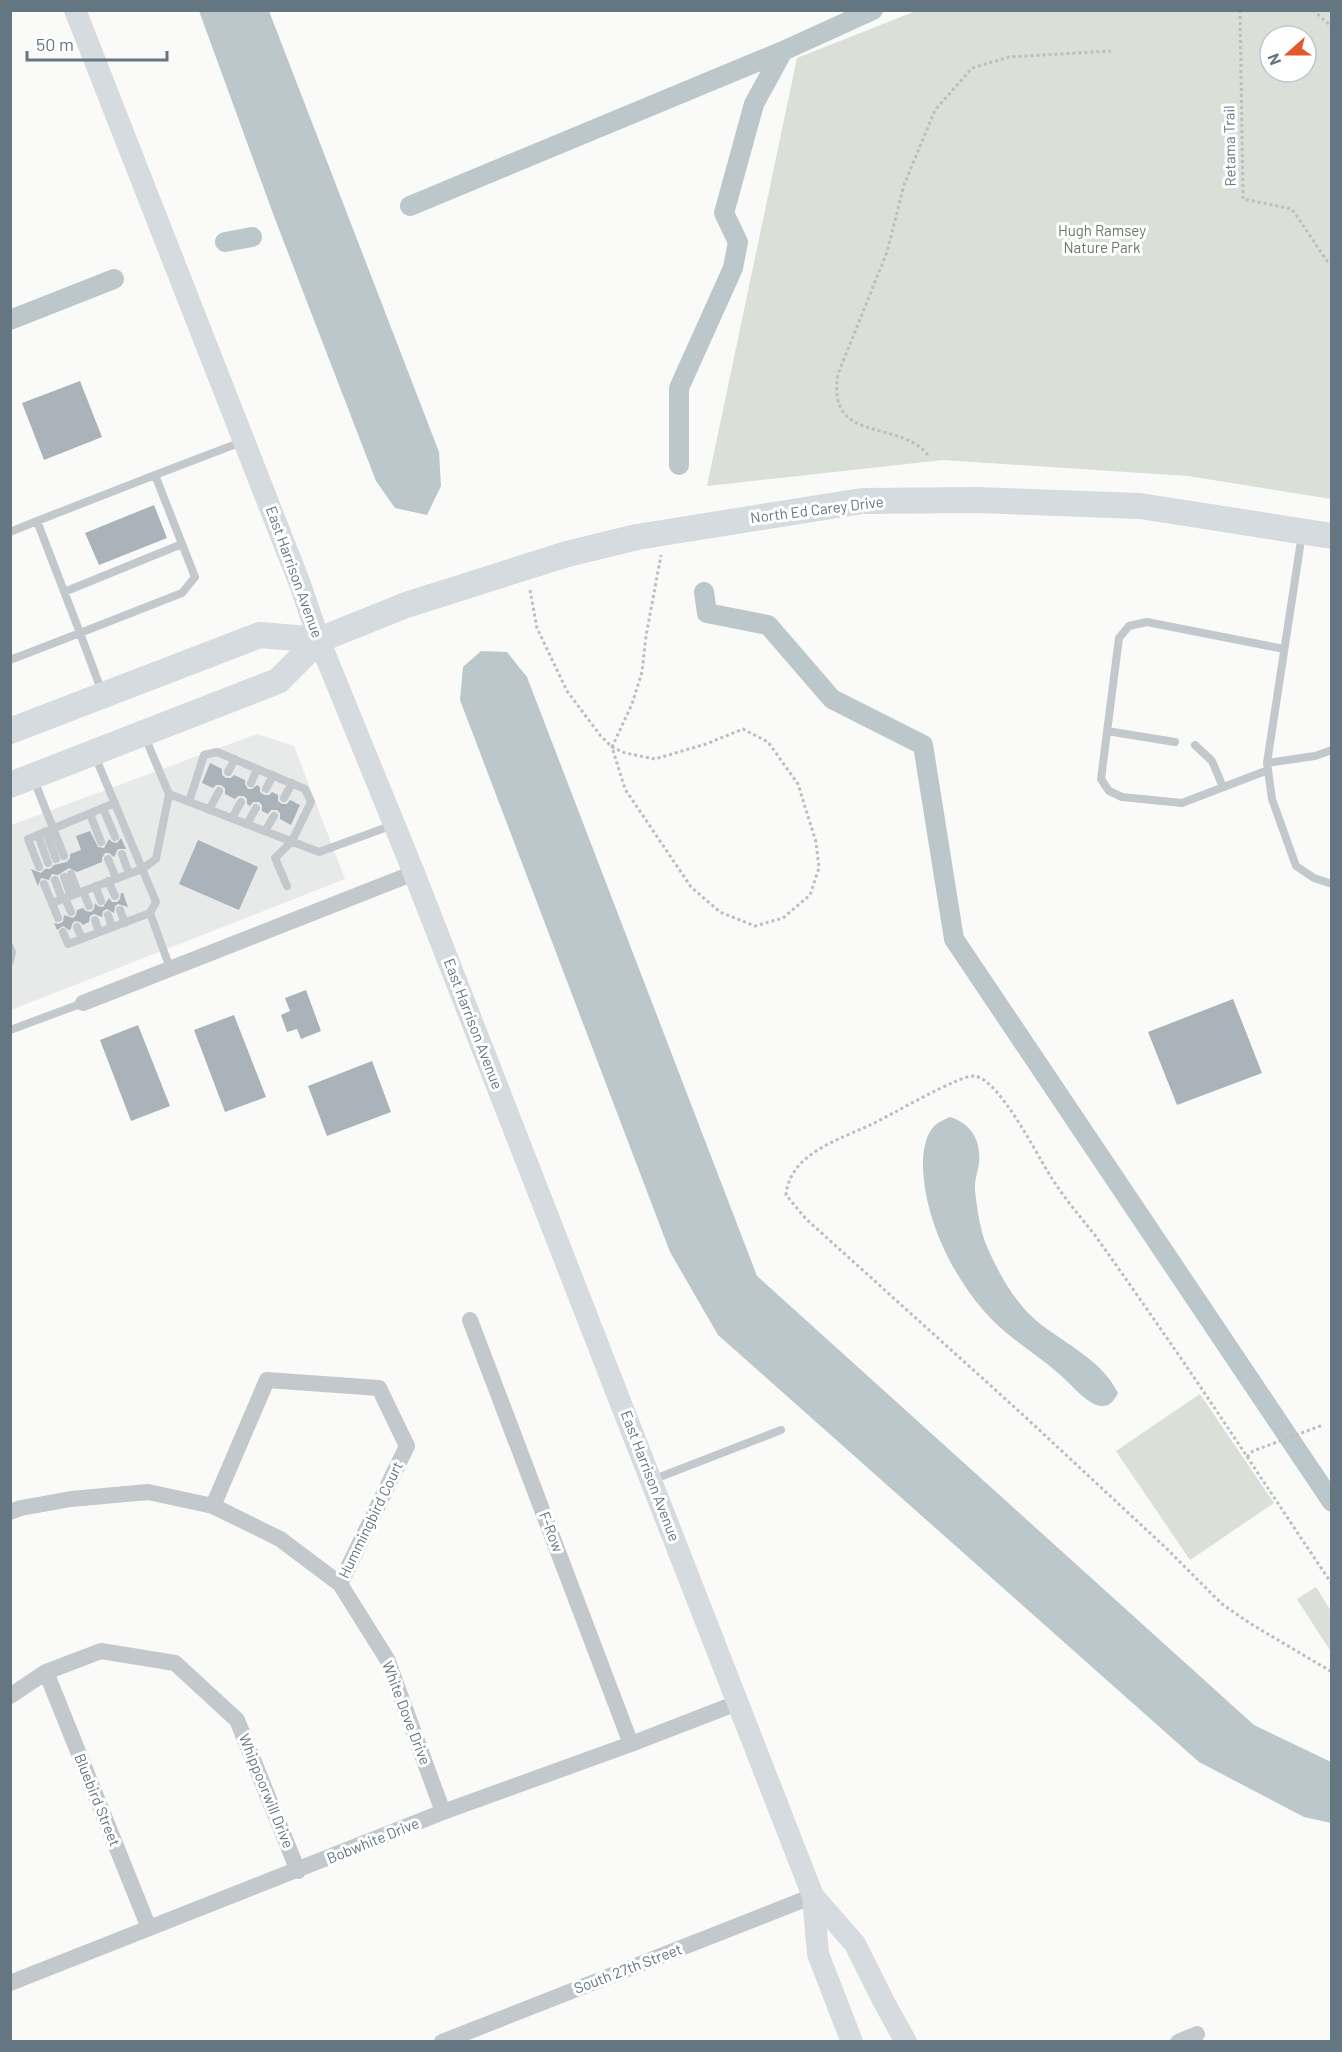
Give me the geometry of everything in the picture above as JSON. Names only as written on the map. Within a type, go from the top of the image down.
[{"type":"main road","name":"East Harrison Avenue","points":[[75,10],[300,584],[319,640],[414,873],[813,1896],[818,1954],[852,2042]]},
{"type":"main road","name":"North Ed Carey Drive","points":[[319,640],[406,605],[577,552],[666,532],[862,501],[978,500],[1140,506],[1332,536]]},
{"type":"main road","points":[[10,731],[260,635],[319,640]]},
{"type":"main road","points":[[22,781],[278,681],[319,640]]},
{"type":"main road","points":[[813,1896],[855,1944],[906,2042]]},
{"type":"street","points":[[83,1003],[414,873]]},
{"type":"street","name":"F-Row","points":[[470,1320],[631,1744]]},
{"type":"street","name":"Hummingbird Court","points":[[213,1506],[267,1380],[379,1388],[407,1446],[340,1584]]},
{"type":"street","name":"White Dove Drive","points":[[10,1512],[71,1499],[148,1492],[213,1506],[280,1539],[340,1584],[387,1659],[443,1812]]},
{"type":"street","name":"Whippoorwill Drive","points":[[10,1696],[46,1672],[101,1651],[175,1663],[237,1720],[298,1871]]},
{"type":"street","name":"Bluebird Street","points":[[46,1672],[149,1928]]},
{"type":"street","name":"Bobwhite Drive","points":[[10,1983],[443,1812],[737,1703]]},
{"type":"street","name":"South 27th Street","points":[[442,2042],[813,1896]]},
{"type":"street","points":[[1178,2042],[1197,2034]]},
{"type":"lane","points":[[10,532],[244,441]]},
{"type":"lane","points":[[10,660],[182,593],[195,577],[155,475]]},
{"type":"lane","points":[[37,521],[104,695]]},
{"type":"lane","points":[[1302,531],[1267,767],[1272,799],[1296,866],[1314,878],[1332,884]]},
{"type":"lane","points":[[64,592],[182,544]]},
{"type":"lane","points":[[1284,649],[1147,622],[1129,626],[1119,638],[1101,779],[1109,791],[1122,797],[1182,803],[1267,767],[1332,750]]},
{"type":"lane","points":[[1107,731],[1175,742]]},
{"type":"lane","points":[[52,903],[142,869],[156,859],[169,794],[143,734]]},
{"type":"lane","points":[[1195,745],[1212,761],[1223,787]]},
{"type":"lane","points":[[189,802],[204,755],[217,752],[305,789],[311,802],[292,841],[275,858],[287,886]]},
{"type":"lane","points":[[63,932],[68,945],[150,912],[156,902],[94,753]]},
{"type":"lane","points":[[228,772],[235,759]]},
{"type":"lane","points":[[251,783],[257,769]]},
{"type":"lane","points":[[266,789],[273,775]]},
{"type":"lane","points":[[22,781],[56,859],[46,832]]},
{"type":"lane","points":[[284,798],[292,783]]},
{"type":"lane","points":[[209,810],[219,791]]},
{"type":"lane","points":[[169,794],[319,852],[394,824]]},
{"type":"lane","points":[[232,818],[241,802]]},
{"type":"lane","points":[[39,867],[28,839],[115,803]]},
{"type":"lane","points":[[103,808],[115,837]]},
{"type":"lane","points":[[247,824],[256,808]]},
{"type":"lane","points":[[90,814],[101,842]]},
{"type":"lane","points":[[265,831],[274,816]]},
{"type":"lane","points":[[122,854],[129,874]]},
{"type":"lane","points":[[108,859],[115,896]]},
{"type":"lane","points":[[67,875],[72,895],[71,912]]},
{"type":"lane","points":[[55,880],[89,906]]},
{"type":"lane","points":[[44,884],[58,918]]},
{"type":"lane","points":[[95,886],[101,901]]},
{"type":"lane","points":[[120,910],[124,923]]},
{"type":"lane","points":[[150,912],[170,968]]},
{"type":"lane","points":[[108,915],[112,927]]},
{"type":"lane","points":[[94,920],[99,932]]},
{"type":"lane","points":[[77,927],[82,939]]},
{"type":"lane","points":[[10,947],[10,961]]},
{"type":"lane","points":[[10,1030],[83,1003]]},
{"type":"lane","points":[[651,1480],[781,1430]]},
{"type":"path","name":"Retama Trail","points":[[1240,10],[1243,199],[1292,209],[1327,261],[1332,263]]},
{"type":"path","points":[[1313,10],[1332,27]]},
{"type":"path","points":[[928,455],[920,445],[846,418],[840,409],[835,390],[838,374],[887,252],[904,185],[935,111],[972,68],[1009,57],[1111,51]]},
{"type":"path","points":[[526,567],[537,628],[567,691],[600,735],[612,747],[625,753],[655,759],[706,744],[743,729],[768,742],[798,784],[816,842],[819,868],[810,895],[783,918],[755,926],[720,912],[691,887],[625,789],[612,747],[632,704],[642,672],[646,636],[666,532]]},
{"type":"path","points":[[1332,1584],[1114,1262],[1057,1187],[1021,1125],[993,1088],[982,1079],[975,1076],[957,1081],[813,1153],[795,1168],[786,1195],[806,1219],[1021,1413],[1166,1548],[1222,1604],[1304,1658],[1332,1672]]},
{"type":"path","points":[[1247,1457],[1253,1451],[1323,1425]]},
{"type":"shaded area","points":[[199,11],[269,11],[439,452],[441,486],[427,515],[395,508],[376,481],[275,219]]},
{"type":"shaded area","points":[[481,651],[507,652],[527,677],[757,1276],[1254,1725],[1331,1762],[1331,1823],[1304,1817],[1199,1762],[718,1335],[670,1252],[460,700],[463,667]]},
{"type":"shaded area","points":[[257,734],[294,746],[345,879],[11,1010],[11,825]]},
{"type":"shaded area","points":[[950,1117],[964,1124],[974,1134],[977,1141],[979,1163],[975,1187],[979,1220],[985,1242],[1001,1275],[1016,1299],[1029,1314],[1089,1359],[1110,1380],[1118,1393],[1107,1405],[1097,1405],[1087,1400],[1049,1365],[992,1320],[949,1260],[940,1241],[927,1200],[923,1160],[925,1145],[931,1130],[938,1123]]},
{"type":"green space","name":"Hugh Ramsey Nature Park","points":[[916,11],[1331,11],[1331,499],[1188,476],[943,460],[707,486],[797,58]]},
{"type":"green space","points":[[1200,1394],[1274,1503],[1190,1560],[1116,1451]]},
{"type":"green space","points":[[1316,1587],[1331,1611],[1331,1652],[1297,1599]]},
{"type":"building","points":[[80,381],[102,437],[44,460],[22,403]]},
{"type":"building","points":[[154,505],[167,538],[99,565],[85,533]]},
{"type":"building","points":[[210,763],[222,769],[222,775],[226,778],[234,775],[245,780],[248,789],[257,785],[264,795],[272,792],[278,795],[278,801],[282,804],[287,804],[290,800],[300,805],[291,825],[280,819],[280,813],[277,810],[271,810],[268,814],[262,811],[262,805],[259,802],[253,802],[250,806],[244,796],[238,796],[235,799],[225,794],[225,788],[221,785],[213,788],[202,783]]},
{"type":"building","points":[[90,831],[98,847],[104,848],[109,839],[117,843],[121,838],[126,849],[118,849],[114,857],[105,853],[102,862],[77,872],[69,868],[58,875],[52,874],[49,880],[41,878],[38,886],[31,869],[41,873],[54,865],[67,862],[70,854],[81,850],[76,836]]},
{"type":"building","points":[[198,840],[258,867],[239,910],[179,884]]},
{"type":"building","points":[[121,893],[128,907],[118,904],[115,906],[114,913],[107,909],[103,911],[102,917],[94,914],[90,916],[89,922],[83,925],[75,921],[69,930],[63,926],[57,930],[54,923],[63,922],[64,915],[73,918],[77,910],[83,908],[91,912],[95,903],[103,907],[109,898],[112,902],[117,902]]},
{"type":"building","points":[[306,990],[321,1031],[301,1039],[297,1029],[287,1032],[281,1015],[290,1011],[285,998]]},
{"type":"building","points":[[1233,999],[1262,1073],[1177,1105],[1148,1032]]},
{"type":"building","points":[[234,1015],[266,1097],[225,1112],[194,1030]]},
{"type":"building","points":[[138,1025],[170,1106],[131,1121],[100,1040]]},
{"type":"building","points":[[372,1061],[391,1112],[327,1136],[308,1086]]},
{"type":"waterway","points":[[679,465],[679,388],[733,268],[738,242],[724,213],[754,104],[783,51],[873,10]]},
{"type":"waterway","points":[[410,206],[783,51]]},
{"type":"waterway","points":[[225,242],[252,237]]},
{"type":"waterway","points":[[10,320],[114,279]]},
{"type":"waterway","points":[[704,592],[707,613],[768,625],[832,699],[923,745],[954,939],[1332,1502]]}]
